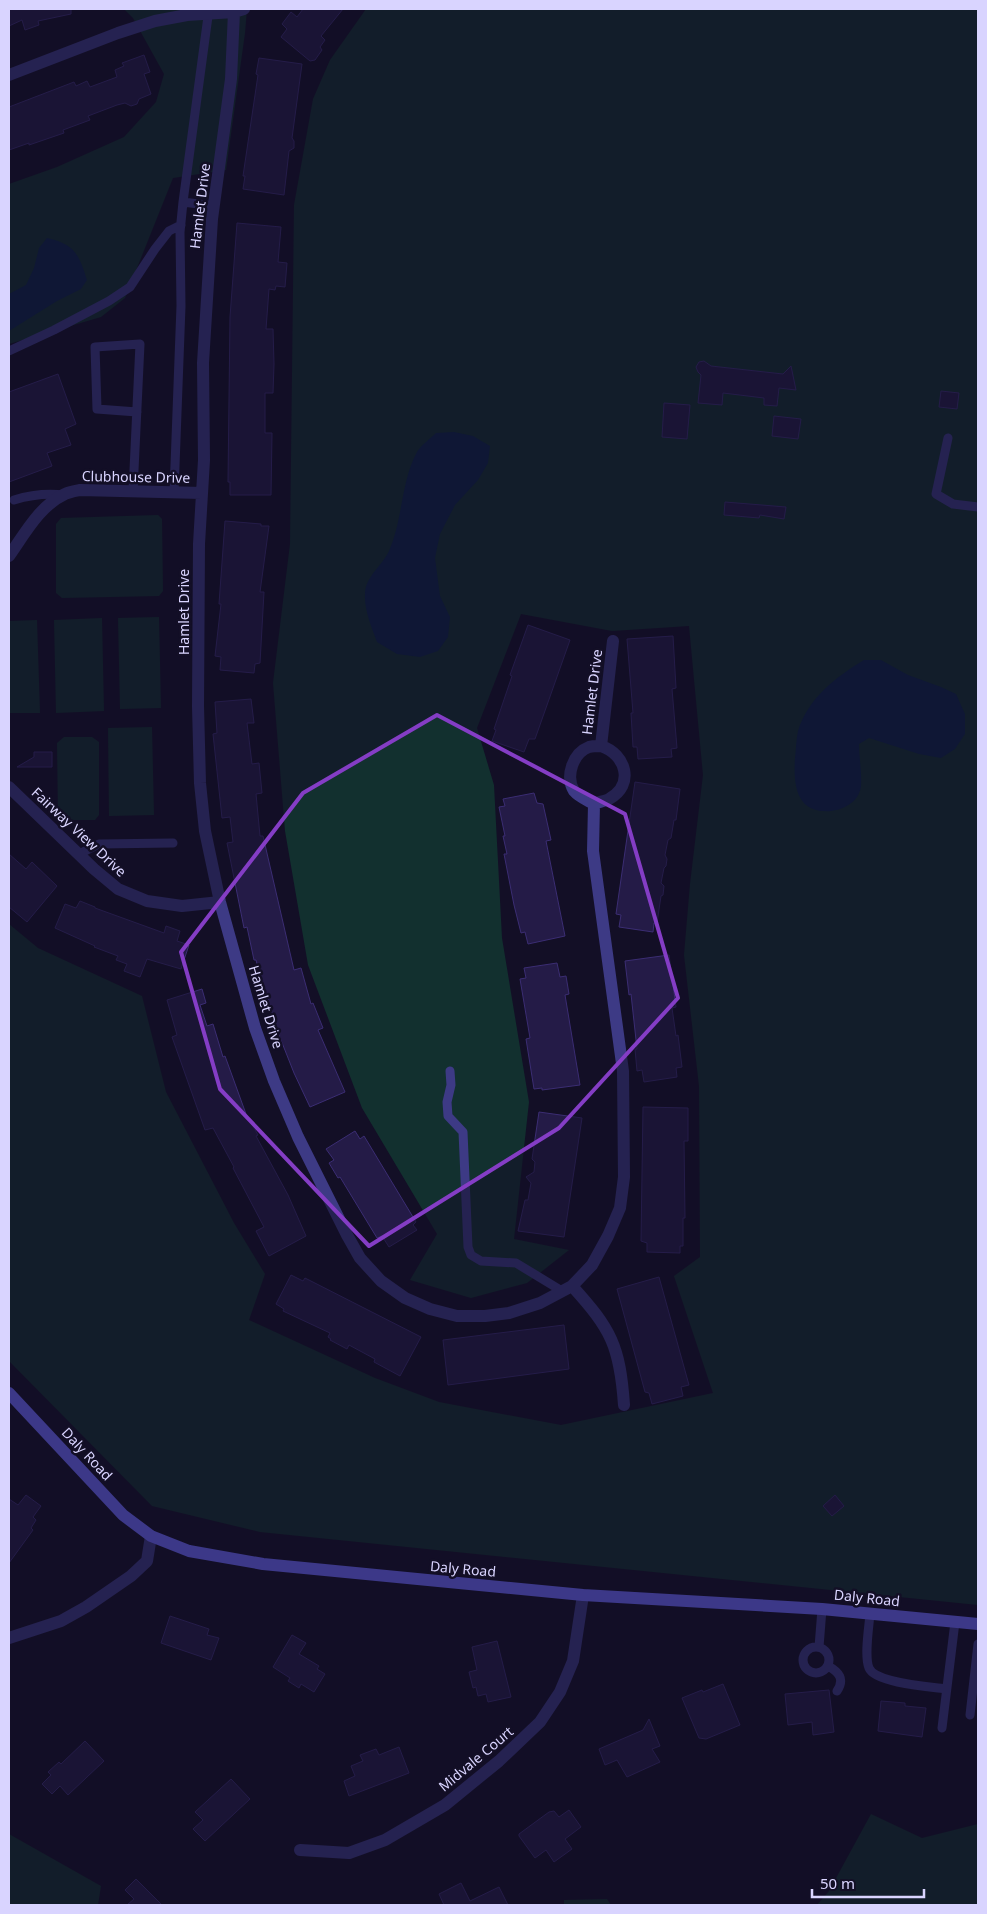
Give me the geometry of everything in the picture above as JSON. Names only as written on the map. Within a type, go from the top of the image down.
[{"type":"main road","name":"Daly Road","points":[[9,1393],[123,1515],[151,1536],[189,1551],[263,1564],[583,1595],[822,1609],[978,1624]]},
{"type":"street","points":[[9,74],[155,21],[209,11],[237,10]]},
{"type":"street","name":"Hamlet Drive","points":[[237,10],[231,79],[209,257],[203,363],[204,460],[199,544],[198,706],[200,783],[206,831],[220,902],[255,1028],[274,1082],[298,1137],[360,1258],[381,1281],[405,1298],[430,1310],[457,1316],[486,1316],[510,1313],[540,1303],[567,1289],[592,1265],[608,1236],[620,1208],[624,1177],[623,1071],[593,851],[594,804]]},
{"type":"street","name":"Clubhouse Drive","points":[[9,556],[48,506],[64,495],[80,490],[202,493]]},
{"type":"street","name":"Hamlet Drive","points":[[600,746],[613,642]]},
{"type":"street","name":"Hamlet Drive","points":[[600,746],[609,749],[619,758],[622,762],[624,778],[620,790],[609,799],[594,804],[583,799],[574,791],[570,772],[573,761],[579,753],[589,747],[600,746]]},
{"type":"street","name":"Fairway View Drive","points":[[9,787],[94,869],[118,889],[147,900],[182,906],[220,902]]},
{"type":"street","points":[[567,1289],[596,1312],[609,1332],[617,1352],[622,1378],[624,1405]]},
{"type":"street","points":[[9,1638],[61,1620],[86,1607],[131,1576],[147,1560],[151,1536]]},
{"type":"street","name":"Midvale Court","points":[[300,1850],[349,1852],[385,1840],[445,1805],[499,1761],[540,1722],[560,1692],[573,1661],[583,1595]]},
{"type":"lane","points":[[174,492],[181,306],[181,225],[209,11]]},
{"type":"lane","points":[[183,202],[214,206]]},
{"type":"lane","points":[[9,351],[109,301],[130,287],[168,231],[181,225]]},
{"type":"lane","points":[[132,491],[140,344],[95,346],[97,409],[136,412]]},
{"type":"lane","points":[[948,438],[936,494],[953,504],[978,508]]},
{"type":"lane","points":[[14,500],[28,496],[64,495]]},
{"type":"lane","points":[[79,854],[99,844],[173,843]]},
{"type":"lane","points":[[450,1071],[451,1086],[447,1102],[448,1116],[463,1132],[468,1248],[472,1255],[481,1261],[516,1263],[567,1289]]},
{"type":"lane","points":[[819,1647],[822,1609]]},
{"type":"lane","points":[[870,1614],[868,1656],[869,1668],[873,1674],[908,1684],[946,1689]]},
{"type":"lane","points":[[942,1728],[955,1622]]},
{"type":"lane","points":[[970,1715],[978,1644]]},
{"type":"lane","points":[[819,1647],[828,1655],[828,1666],[824,1671],[816,1674],[808,1671],[803,1663],[804,1654],[810,1648],[819,1647]]},
{"type":"lane","points":[[828,1666],[840,1675],[842,1679],[837,1691]]},
{"type":"highlighted area","points":[[437,715],[625,814],[678,998],[559,1128],[369,1246],[220,1089],[181,952],[303,793]]},
{"type":"green space","points":[[124,9],[247,9],[226,170],[173,178],[125,298],[101,317],[9,344],[9,184],[57,167],[124,137],[156,102],[164,74],[133,18]]},
{"type":"green space","points":[[366,9],[978,9],[978,1605],[260,1532],[152,1506],[9,1361],[9,924],[38,948],[142,996],[166,1092],[234,1223],[265,1274],[249,1320],[375,1378],[439,1402],[561,1425],[713,1393],[674,1276],[700,1257],[699,1086],[684,955],[703,775],[689,626],[612,631],[521,614],[477,728],[494,785],[502,938],[529,1102],[514,1239],[569,1250],[527,1283],[471,1298],[410,1280],[437,1234],[362,1108],[308,965],[285,831],[273,683],[290,544],[294,205],[313,99],[330,60]]},
{"type":"green space","points":[[158,515],[162,519],[163,591],[159,596],[62,598],[56,593],[56,524],[61,518]]},
{"type":"green space","points":[[159,617],[161,708],[120,709],[118,618]]},
{"type":"green space","points":[[102,618],[104,711],[56,713],[54,620]]},
{"type":"green space","points":[[37,620],[40,713],[9,713],[9,621]]},
{"type":"green space","points":[[152,727],[154,815],[109,816],[108,728]]},
{"type":"green space","points":[[64,737],[92,737],[99,742],[99,815],[95,820],[64,820],[58,816],[57,743]]},
{"type":"green space","points":[[871,1814],[922,1838],[978,1824],[978,1905],[817,1905],[829,1891]]},
{"type":"green space","points":[[9,1834],[101,1886],[98,1905],[9,1905]]},
{"type":"green space","points":[[607,1899],[611,1905],[564,1905],[564,1900]]},
{"type":"water","points":[[47,238],[70,247],[75,252],[87,280],[81,289],[57,301],[9,331],[9,294],[26,285],[34,268],[39,248]]},
{"type":"water","points":[[454,432],[473,436],[490,446],[488,463],[478,480],[455,505],[440,534],[435,558],[440,596],[450,617],[448,637],[438,651],[420,657],[397,654],[377,642],[367,613],[366,588],[371,577],[389,551],[394,539],[408,475],[417,452],[436,433]]},
{"type":"water","points":[[864,660],[881,660],[908,675],[956,694],[965,714],[965,734],[955,749],[941,758],[919,754],[869,738],[859,744],[861,786],[853,802],[836,810],[818,810],[809,807],[800,798],[796,787],[795,763],[798,731],[809,708],[824,690],[833,681]]},
{"type":"building","points":[[9,9],[71,9],[71,14],[38,21],[39,25],[25,30],[22,20],[9,26]]},
{"type":"building","points":[[303,9],[343,9],[321,36],[325,40],[320,47],[322,50],[315,60],[310,61],[281,37],[287,29],[282,24],[291,12],[297,17]]},
{"type":"building","points":[[144,55],[150,72],[144,74],[151,94],[139,99],[137,104],[131,106],[125,103],[117,105],[88,116],[90,120],[63,130],[64,133],[9,150],[9,107],[74,82],[76,86],[87,81],[90,87],[117,77],[115,70],[124,66],[122,63]]},
{"type":"building","points":[[259,58],[302,64],[292,138],[294,148],[289,151],[284,195],[243,189],[245,176],[243,176]]},
{"type":"building","points":[[237,223],[281,227],[278,262],[287,263],[285,287],[276,286],[275,290],[269,289],[266,329],[273,329],[273,393],[265,393],[265,433],[272,433],[271,495],[230,495],[230,482],[228,482],[230,317]]},
{"type":"building","points":[[704,361],[711,366],[783,374],[791,366],[796,390],[779,388],[777,406],[764,405],[764,398],[723,393],[722,405],[698,403],[701,375],[696,367],[699,362]]},
{"type":"building","points":[[58,374],[76,424],[65,429],[71,445],[47,453],[52,466],[9,482],[9,392]]},
{"type":"building","points":[[941,391],[959,393],[957,409],[939,407]]},
{"type":"building","points":[[664,403],[690,405],[687,439],[662,437]]},
{"type":"building","points":[[774,416],[801,419],[798,439],[772,436]]},
{"type":"building","points":[[725,502],[786,507],[784,519],[760,515],[759,518],[724,515]]},
{"type":"building","points":[[225,521],[269,526],[260,592],[264,592],[260,663],[255,664],[254,673],[220,670],[221,657],[215,656],[221,604],[219,604]]},
{"type":"building","points":[[528,625],[570,640],[535,739],[529,739],[524,752],[492,741],[496,730],[494,729],[512,676],[510,675]]},
{"type":"building","points":[[673,636],[676,688],[672,689],[677,748],[671,749],[672,757],[638,759],[637,747],[633,747],[631,713],[633,713],[627,639]]},
{"type":"building","points":[[251,699],[254,723],[247,723],[252,764],[259,763],[262,793],[256,794],[260,836],[263,836],[294,970],[301,968],[311,1004],[313,1003],[323,1028],[318,1030],[345,1092],[310,1107],[273,1020],[267,994],[265,994],[256,960],[254,960],[247,927],[244,928],[227,843],[233,842],[230,817],[222,818],[213,734],[217,733],[215,702]]},
{"type":"building","points":[[34,752],[52,752],[52,767],[17,767],[34,757]]},
{"type":"building","points":[[635,782],[680,789],[676,820],[674,820],[671,838],[668,840],[665,855],[667,859],[666,866],[661,883],[664,886],[663,895],[661,896],[657,923],[654,923],[653,932],[619,927],[621,915],[616,914]]},
{"type":"building","points":[[534,793],[537,803],[543,804],[551,840],[546,841],[565,936],[528,944],[525,932],[521,933],[514,905],[504,854],[507,854],[499,807],[505,806],[503,799]]},
{"type":"building","points":[[9,854],[26,869],[32,862],[57,886],[27,922],[9,907]]},
{"type":"building","points":[[80,901],[164,933],[166,926],[180,931],[177,941],[189,945],[181,969],[147,959],[140,977],[124,971],[127,964],[116,960],[118,956],[94,947],[55,928],[65,904],[76,908]]},
{"type":"building","points":[[669,955],[676,1007],[672,1008],[682,1067],[676,1068],[677,1077],[644,1082],[642,1070],[637,1071],[635,1049],[637,1049],[631,994],[629,995],[625,961]]},
{"type":"building","points":[[557,963],[560,977],[566,976],[569,994],[565,995],[580,1085],[542,1090],[542,1088],[534,1089],[526,1039],[530,1038],[520,979],[526,978],[524,968]]},
{"type":"building","points":[[202,989],[206,1003],[200,1005],[207,1026],[213,1024],[223,1057],[225,1056],[246,1114],[288,1195],[306,1236],[269,1256],[256,1231],[264,1227],[234,1167],[213,1128],[205,1130],[172,1037],[177,1035],[167,1000]]},
{"type":"building","points":[[643,1107],[688,1108],[688,1141],[684,1141],[685,1218],[683,1218],[683,1246],[680,1246],[680,1253],[647,1252],[647,1243],[641,1241]]},
{"type":"building","points":[[539,1112],[582,1118],[564,1237],[518,1231],[525,1200],[528,1200],[531,1183],[526,1177],[534,1172],[535,1162],[532,1159]]},
{"type":"building","points":[[355,1131],[360,1139],[364,1136],[416,1222],[413,1225],[417,1230],[389,1247],[382,1236],[377,1238],[340,1177],[338,1178],[329,1163],[334,1160],[326,1149]]},
{"type":"building","points":[[291,1275],[303,1281],[305,1278],[421,1337],[400,1376],[374,1362],[375,1359],[349,1345],[347,1349],[330,1340],[328,1337],[330,1333],[283,1311],[284,1309],[276,1304]]},
{"type":"building","points":[[659,1277],[689,1385],[681,1387],[683,1396],[652,1404],[649,1393],[645,1392],[617,1289]]},
{"type":"building","points":[[564,1325],[569,1369],[448,1385],[443,1340]]},
{"type":"building","points":[[26,1495],[41,1506],[33,1517],[36,1520],[31,1528],[33,1530],[9,1563],[9,1499],[18,1505]]},
{"type":"building","points":[[835,1495],[844,1506],[832,1516],[823,1506]]},
{"type":"building","points":[[170,1616],[209,1629],[207,1635],[219,1638],[211,1660],[161,1643]]},
{"type":"building","points":[[292,1635],[306,1643],[299,1654],[319,1666],[317,1669],[325,1674],[314,1692],[301,1684],[299,1688],[288,1681],[290,1678],[273,1667]]},
{"type":"building","points":[[497,1641],[511,1697],[488,1702],[486,1694],[478,1696],[476,1687],[473,1688],[469,1672],[477,1670],[472,1647]]},
{"type":"building","points":[[723,1684],[740,1725],[706,1739],[699,1738],[682,1698]]},
{"type":"building","points":[[829,1690],[834,1732],[813,1735],[812,1722],[788,1725],[785,1694]]},
{"type":"building","points":[[881,1701],[905,1703],[905,1706],[926,1708],[922,1737],[878,1731]]},
{"type":"building","points":[[649,1719],[660,1746],[652,1749],[660,1762],[627,1777],[617,1760],[605,1765],[599,1749],[643,1730]]},
{"type":"building","points":[[85,1741],[104,1761],[68,1795],[60,1786],[52,1794],[42,1784],[51,1775],[48,1772],[59,1762],[61,1764]]},
{"type":"building","points":[[399,1747],[409,1773],[349,1796],[344,1781],[355,1776],[351,1766],[363,1761],[360,1755],[376,1749],[379,1755]]},
{"type":"building","points":[[231,1779],[250,1799],[205,1841],[193,1829],[203,1820],[195,1812]]},
{"type":"building","points":[[569,1810],[581,1827],[565,1839],[572,1849],[554,1862],[546,1850],[535,1858],[519,1834],[549,1812],[554,1811],[559,1817]]},
{"type":"building","points":[[136,1879],[162,1905],[127,1905],[134,1899],[125,1890]]},
{"type":"building","points":[[461,1883],[470,1901],[499,1887],[508,1905],[444,1905],[439,1894]]}]
